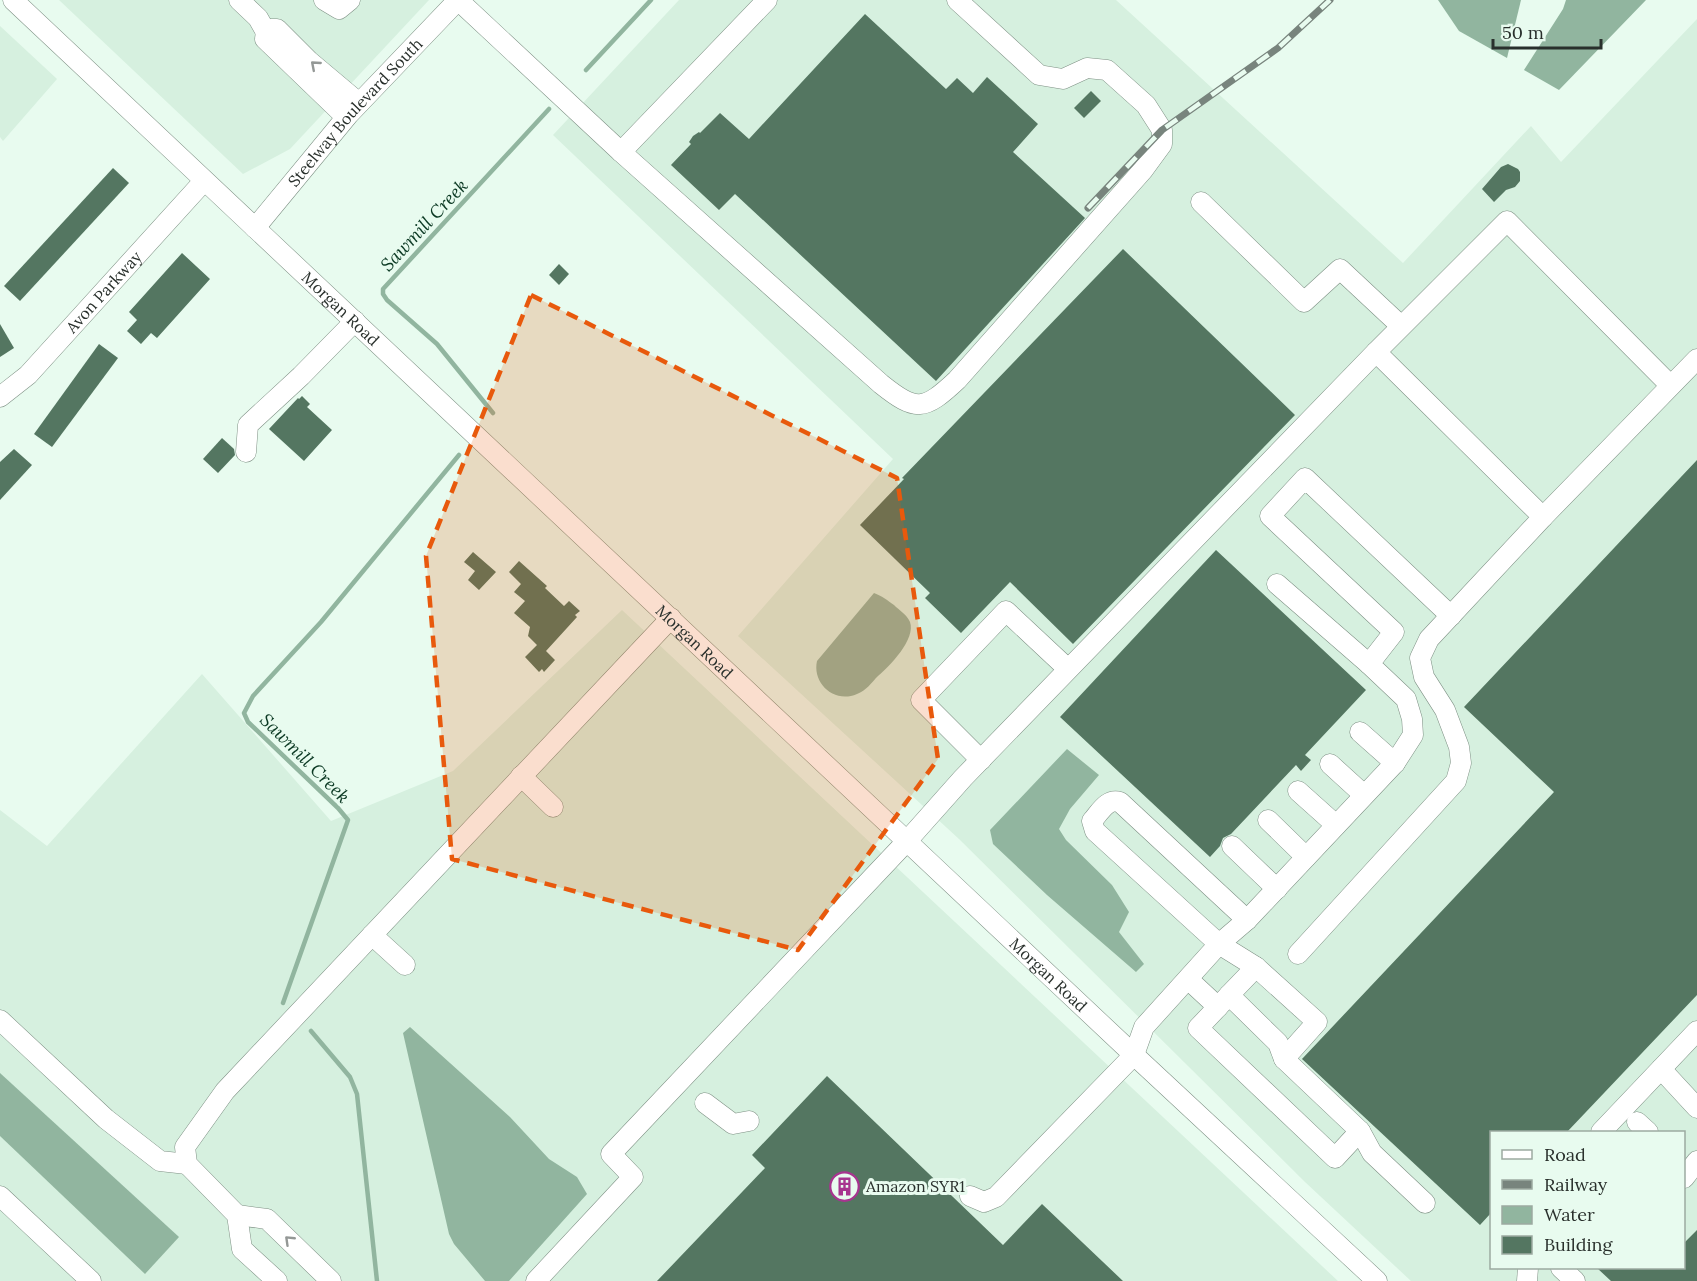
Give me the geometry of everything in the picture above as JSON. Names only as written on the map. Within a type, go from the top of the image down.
[{"type":"street","points":[[0,5],[5,0]]},
{"type":"street","name":"Morgan Road","points":[[13,0],[1377,1281]]},
{"type":"street","points":[[239,0],[258,18],[266,32],[265,39],[353,110]]},
{"type":"street","points":[[324,0],[339,9],[350,0]]},
{"type":"street","points":[[458,0],[621,152],[881,384],[903,401],[919,405],[939,397],[957,380],[1143,170],[1162,144],[1162,130],[1146,105],[1107,70],[1087,68],[1063,79],[1039,75],[957,0]]},
{"type":"street","name":"Steelway Boulevard South","points":[[255,228],[353,110],[458,0]]},
{"type":"street","points":[[621,152],[767,0]]},
{"type":"street","name":"Avon Parkway","points":[[0,397],[28,375],[204,181]]},
{"type":"street","points":[[1201,202],[1304,302],[1340,269],[1401,326]]},
{"type":"street","points":[[536,1281],[633,1177],[610,1154],[1068,669],[1401,326],[1507,221],[1670,385]]},
{"type":"street","points":[[246,452],[248,425],[302,376],[356,321]]},
{"type":"street","points":[[1376,352],[1543,517]]},
{"type":"street","points":[[1298,954],[1456,781],[1461,763],[1459,747],[1444,710],[1424,677],[1419,658],[1429,639],[1543,517],[1697,359]]},
{"type":"street","points":[[1369,664],[1394,633],[1270,516],[1305,478],[1451,616]]},
{"type":"street","points":[[970,1196],[984,1202],[996,1197],[1134,1055],[1144,1027],[1189,980],[1219,944],[1247,920],[1395,763],[1413,735],[1412,718],[1406,699],[1277,584]]},
{"type":"street","points":[[981,760],[921,700],[1006,611],[1068,669]]},
{"type":"street","points":[[277,1281],[242,1249],[237,1215],[187,1164],[185,1147],[225,1091],[670,618]]},
{"type":"street","points":[[1360,732],[1395,763]]},
{"type":"street","points":[[1330,764],[1364,795]]},
{"type":"street","points":[[521,776],[553,807]]},
{"type":"street","points":[[1298,791],[1336,825]]},
{"type":"street","points":[[1247,920],[1120,802],[1114,800],[1108,802],[1092,821],[1095,831],[1219,944],[1256,967],[1317,1022],[1284,1059]]},
{"type":"street","points":[[1268,820],[1306,857]]},
{"type":"street","points":[[1232,846],[1277,889]]},
{"type":"street","points":[[372,935],[405,965]]},
{"type":"street","points":[[1256,967],[1198,1028],[1335,1158],[1360,1131]]},
{"type":"street","points":[[1189,980],[1223,1001],[1278,1043],[1284,1059],[1360,1131],[1372,1153],[1425,1203]]},
{"type":"street","points":[[0,1020],[106,1119],[159,1161],[187,1164]]},
{"type":"street","points":[[1603,1131],[1697,1031]]},
{"type":"street","points":[[1661,1069],[1697,1108]]},
{"type":"street","points":[[705,1103],[733,1124],[748,1121]]},
{"type":"street","points":[[0,1196],[91,1281]]},
{"type":"street","points":[[237,1215],[267,1219],[331,1281]]},
{"type":"street","points":[[1562,1269],[1575,1281]]},
{"type":"highlighted area","points":[[531,295],[897,478],[938,759],[798,950],[452,859],[426,556]]},
{"type":"shaded area","points":[[59,0],[429,0],[290,149],[243,174]]},
{"type":"shaded area","points":[[679,0],[1116,0],[1403,263],[1531,126],[1561,162],[1697,19],[1697,1281],[1411,1281],[1305,1182],[959,839],[738,636],[893,459],[553,135]]},
{"type":"shaded area","points":[[0,26],[57,79],[3,141],[0,137]]},
{"type":"shaded area","points":[[622,610],[1338,1281],[0,1281],[0,810],[47,846],[202,674],[331,821],[453,771]]},
{"type":"water","points":[[1438,0],[1521,0],[1507,58],[1459,31]]},
{"type":"water","points":[[1566,0],[1646,0],[1559,90],[1524,70],[1563,9]]},
{"type":"water","points":[[874,593],[894,605],[907,617],[911,629],[906,644],[895,659],[863,691],[848,696],[833,694],[821,684],[816,669],[817,661]]},
{"type":"water","points":[[1067,749],[1099,775],[1070,809],[1059,829],[1066,840],[1112,885],[1129,912],[1119,932],[1144,964],[1136,972],[1047,895],[993,844],[990,830]]},
{"type":"water","points":[[410,1027],[510,1117],[549,1159],[577,1177],[587,1194],[509,1281],[485,1281],[454,1244],[449,1234],[403,1033]]},
{"type":"water","points":[[0,1073],[179,1237],[145,1274],[0,1136]]},
{"type":"building","points":[[865,14],[946,89],[957,78],[973,93],[987,77],[1038,124],[1013,152],[1085,218],[936,381],[735,194],[719,210],[671,165],[691,144],[689,142],[693,136],[700,133],[720,113],[749,139]]},
{"type":"building","points":[[1091,91],[1101,101],[1084,118],[1074,108]]},
{"type":"building","points":[[1508,164],[1518,169],[1520,181],[1494,202],[1482,189],[1501,167]]},
{"type":"building","points":[[113,168],[129,183],[20,301],[4,286]]},
{"type":"building","points":[[1123,249],[1295,415],[1073,644],[1010,582],[961,633],[925,598],[930,593],[860,525],[904,479],[902,478]]},
{"type":"building","points":[[182,253],[210,279],[157,338],[151,333],[141,344],[127,331],[137,320],[129,312]]},
{"type":"building","points":[[559,264],[569,274],[559,285],[549,275]]},
{"type":"building","points":[[0,324],[14,348],[0,357]]},
{"type":"building","points":[[99,344],[118,358],[52,447],[34,434]]},
{"type":"building","points":[[302,396],[310,404],[307,407],[332,430],[304,461],[269,429]]},
{"type":"building","points":[[222,438],[234,449],[235,455],[218,473],[203,459]]},
{"type":"building","points":[[14,449],[32,465],[0,500],[0,462]]},
{"type":"building","points":[[1697,460],[1697,995],[1568,1131],[1490,1131],[1490,1214],[1480,1225],[1302,1059],[1554,792],[1464,707]]},
{"type":"building","points":[[1216,550],[1366,690],[1305,755],[1311,760],[1301,771],[1296,765],[1231,834],[1223,838],[1220,846],[1210,857],[1060,717]]},
{"type":"building","points":[[473,552],[496,572],[479,590],[468,580],[475,571],[464,562]]},
{"type":"building","points":[[519,561],[547,586],[545,588],[564,606],[569,601],[580,611],[546,651],[555,660],[544,672],[542,669],[539,672],[525,657],[537,645],[528,636],[530,627],[514,613],[525,601],[514,592],[521,584],[509,572]]},
{"type":"building","name":"Amazon SYR1","points":[[827,1076],[1003,1245],[1042,1204],[1123,1281],[657,1281],[765,1168],[752,1155]]},
{"type":"building","points":[[1697,1230],[1697,1281],[1611,1281],[1598,1269],[1685,1269],[1685,1242]]},
{"type":"waterway","name":"Sawmill Creek","points":[[586,70],[651,0]]},
{"type":"waterway","name":"Sawmill Creek","points":[[493,413],[437,344],[387,300],[383,289],[549,109]]},
{"type":"waterway","name":"Sawmill Creek","points":[[283,1003],[348,820],[248,722],[244,713],[253,696],[321,622],[459,455]]},
{"type":"waterway","name":"Sawmill Creek","points":[[311,1031],[350,1077],[357,1094],[377,1281]]},
{"type":"railway","points":[[1088,208],[1162,130],[1278,48],[1330,0]]},
{"type":"place","name":"Amazon SYR1","points":[[845,1186]]}]
